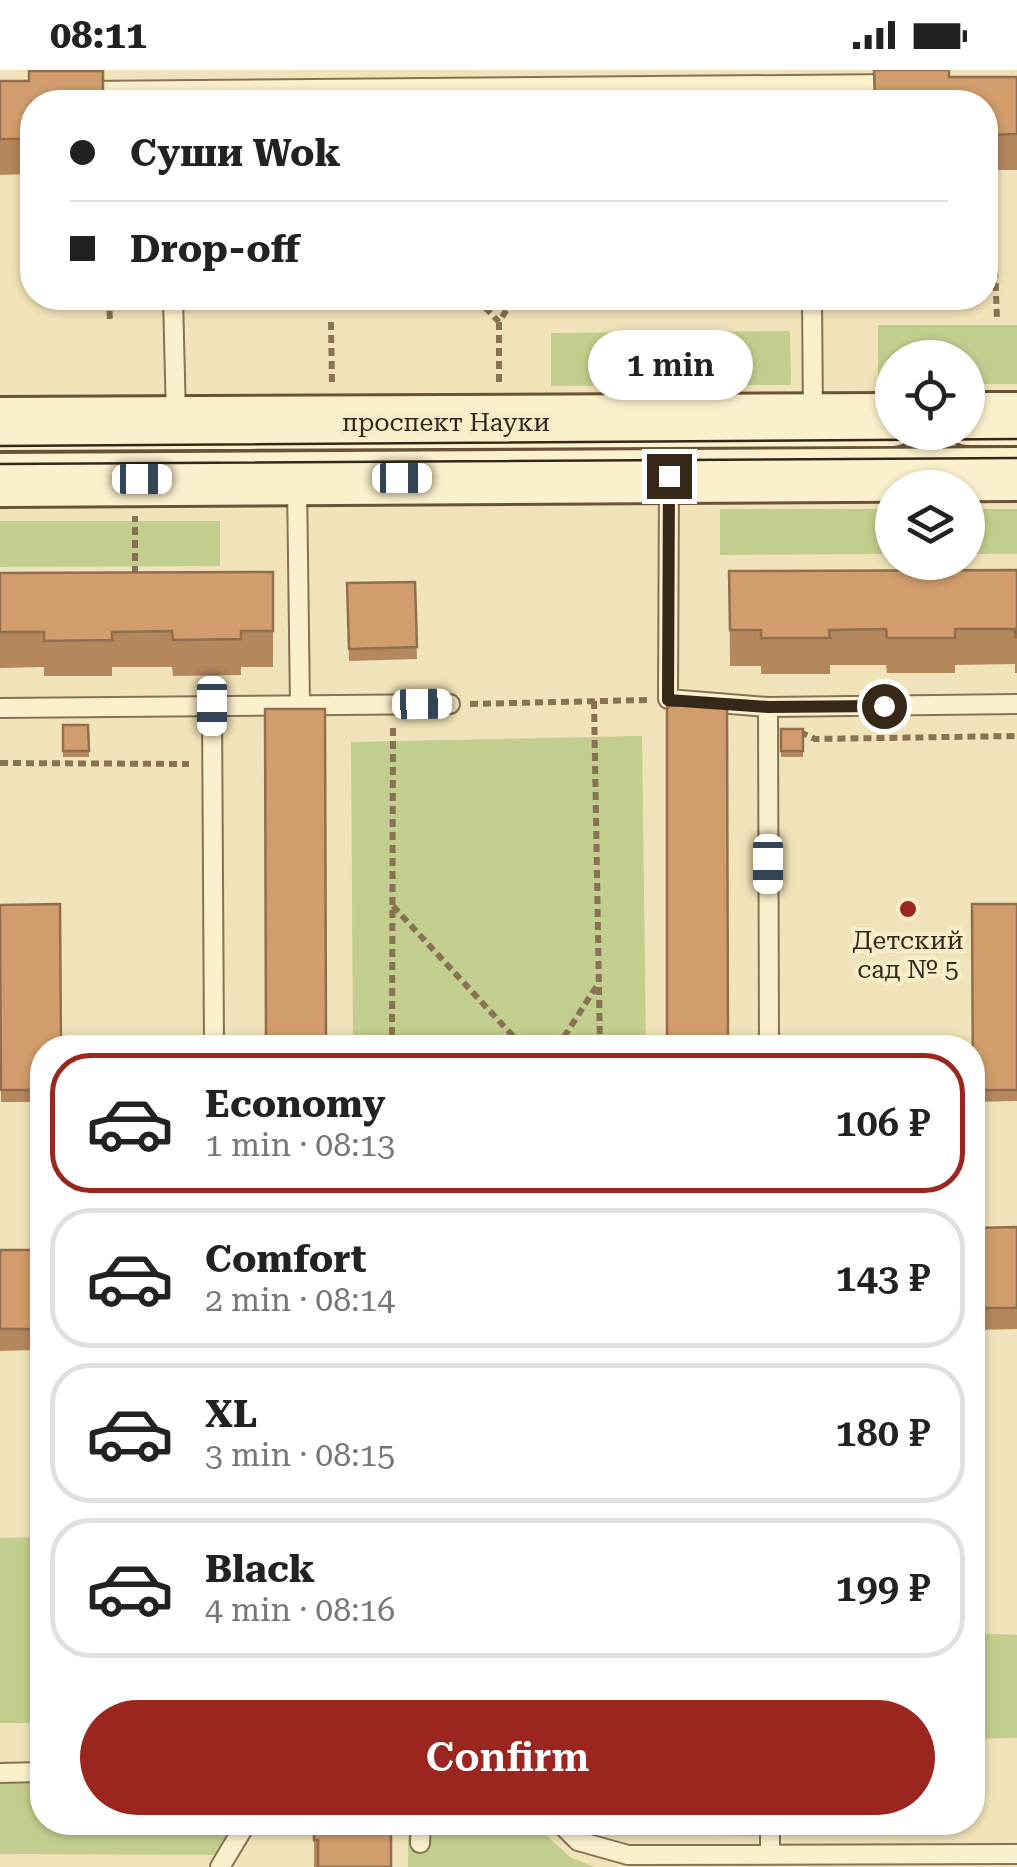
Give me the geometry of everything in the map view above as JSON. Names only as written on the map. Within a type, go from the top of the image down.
[{"type":"main road","points":[[985,419],[1017,419]]},
{"type":"main road","name":"проспект Науки","points":[[0,424],[875,420]]},
{"type":"main road","points":[[0,480],[1017,474]]},
{"type":"lane","points":[[205,90],[261,80],[769,78],[802,90]]},
{"type":"lane","points":[[839,90],[909,79]]},
{"type":"lane","points":[[173,310],[176,423]]},
{"type":"lane","points":[[812,310],[813,420]]},
{"type":"lane","points":[[669,476],[668,700],[768,711],[1017,704]]},
{"type":"lane","points":[[297,478],[300,705]]},
{"type":"lane","points":[[0,708],[450,704]]},
{"type":"lane","points":[[212,706],[214,1035]]},
{"type":"lane","points":[[768,711],[769,1035]]},
{"type":"lane","points":[[0,1773],[30,1772]]},
{"type":"lane","points":[[220,1867],[240,1835]]},
{"type":"lane","points":[[420,1835],[420,1843]]},
{"type":"lane","points":[[572,1835],[628,1861],[770,1854],[1017,1854]]},
{"type":"lane","points":[[770,1835],[770,1854]]},
{"type":"path","points":[[110,310],[110,322]]},
{"type":"path","points":[[488,310],[499,322]]},
{"type":"path","points":[[499,390],[499,322],[506,310]]},
{"type":"path","points":[[997,310],[997,319]]},
{"type":"path","points":[[331,322],[333,397]]},
{"type":"path","points":[[135,574],[136,510]]},
{"type":"path","points":[[450,704],[668,700]]},
{"type":"path","points":[[594,701],[600,1035]]},
{"type":"path","points":[[392,1035],[394,705]]},
{"type":"path","points":[[768,711],[815,740],[1017,736]]},
{"type":"path","points":[[0,763],[213,764]]},
{"type":"path","points":[[392,905],[512,1035]]},
{"type":"path","points":[[565,1035],[598,982]]},
{"type":"green space","points":[[878,325],[1017,325],[1017,384],[985,384],[985,340],[878,340]]},
{"type":"green space","points":[[790,331],[791,385],[551,386],[551,333]]},
{"type":"green space","points":[[720,509],[875,509],[875,554],[720,555]]},
{"type":"green space","points":[[985,509],[1017,509],[1017,554],[985,554]]},
{"type":"green space","points":[[0,521],[220,521],[220,566],[0,567]]},
{"type":"green space","points":[[642,736],[646,1035],[353,1035],[351,742]]},
{"type":"green space","points":[[30,1537],[30,1723],[0,1723],[0,1538]]},
{"type":"green space","points":[[985,1634],[1017,1635],[1017,1738],[985,1739]]},
{"type":"green space","points":[[30,1782],[30,1835],[230,1835],[217,1855],[0,1854],[0,1783]]},
{"type":"green space","points":[[408,1835],[546,1835],[570,1857],[594,1867],[408,1867]]},
{"type":"building","points":[[874,70],[949,70],[949,77],[1017,77],[1017,134],[998,135],[998,90],[875,90]]},
{"type":"building","points":[[29,71],[103,71],[103,90],[20,90],[20,139],[0,139],[0,81],[29,81]]},
{"type":"building","points":[[875,570],[875,580],[985,580],[985,570],[1017,570],[1017,637],[1015,629],[955,629],[955,638],[887,638],[886,629],[829,630],[830,638],[761,638],[761,630],[730,630],[729,571]]},
{"type":"building","points":[[273,572],[273,631],[241,631],[241,639],[173,640],[172,631],[112,632],[112,640],[44,641],[44,632],[0,632],[0,573]]},
{"type":"building","points":[[415,582],[417,647],[349,649],[347,583]]},
{"type":"building","points":[[727,705],[728,1035],[667,1035],[667,706]]},
{"type":"building","points":[[265,709],[325,709],[326,1035],[266,1035]]},
{"type":"building","points":[[63,725],[88,725],[89,751],[63,751]]},
{"type":"building","points":[[781,729],[803,729],[803,751],[781,751]]},
{"type":"building","points":[[60,904],[61,1035],[30,1035],[30,1090],[1,1090],[0,905]]},
{"type":"building","points":[[972,904],[1017,904],[1017,1090],[985,1090],[985,1035],[973,1035]]},
{"type":"building","points":[[1017,1227],[1017,1308],[985,1308],[985,1228]]},
{"type":"building","points":[[0,1250],[30,1250],[30,1329],[0,1329]]},
{"type":"building","points":[[314,1835],[391,1835],[391,1867],[318,1867],[318,1840],[314,1840]]},
{"type":"tram line","points":[[0,446],[1017,439]]},
{"type":"tram line","points":[[0,464],[1017,458]]},
{"type":"place","name":"Детский сад № 5","points":[[908,909]]},
{"type":"route","points":[[669,476],[668,700],[768,707],[884,706]]}]
